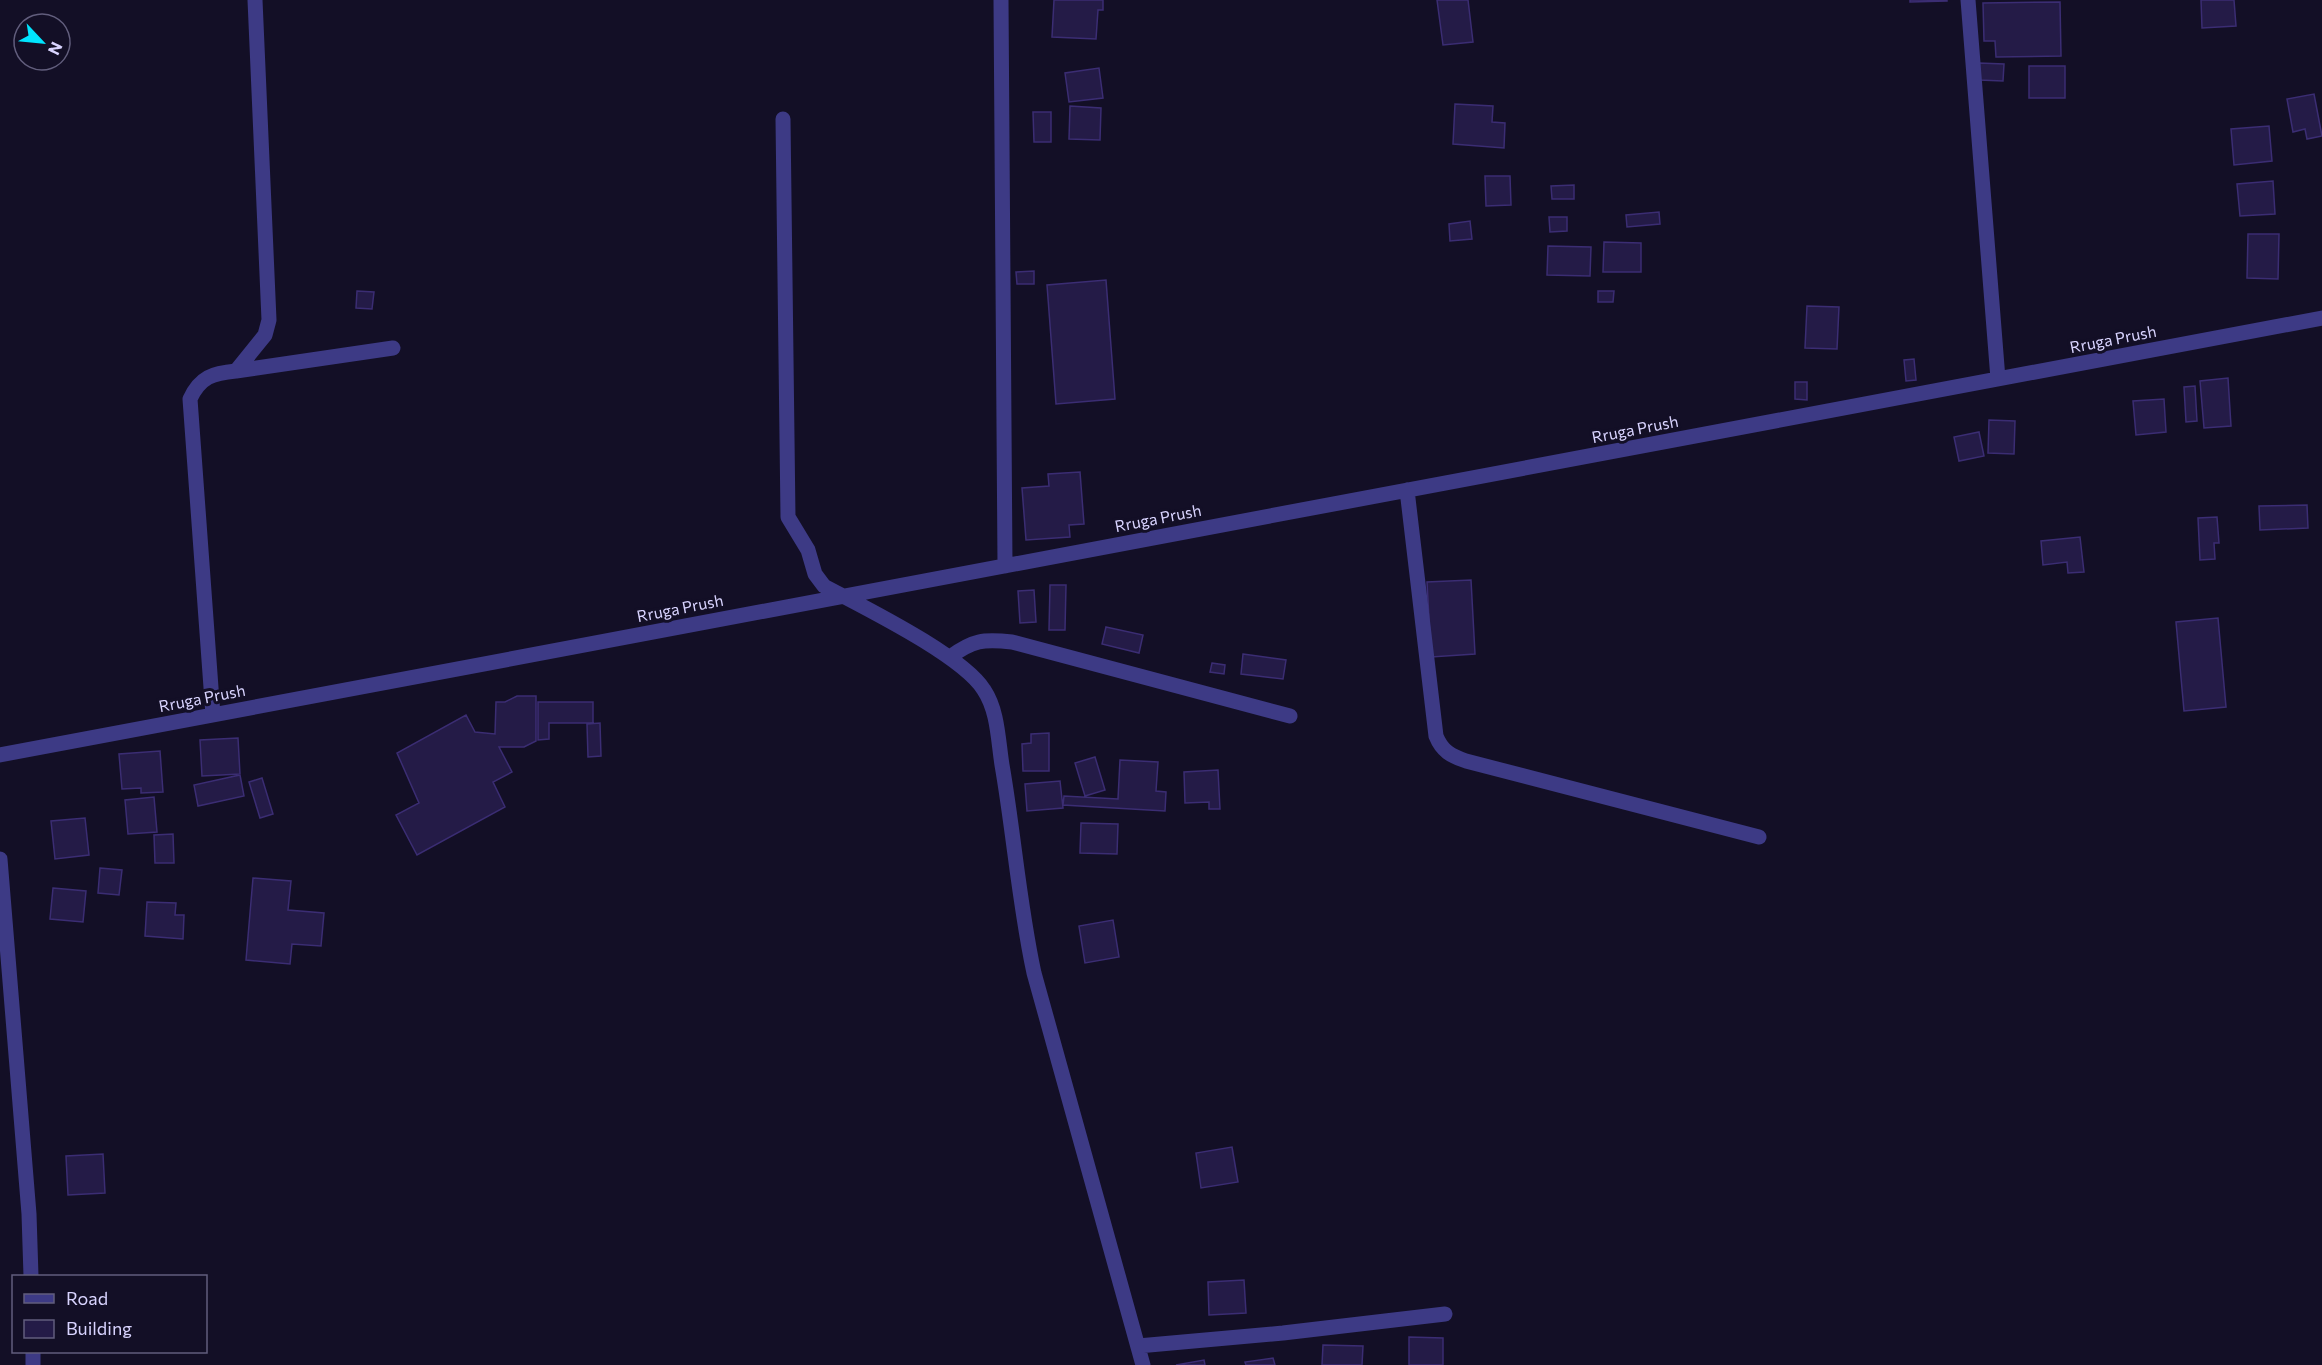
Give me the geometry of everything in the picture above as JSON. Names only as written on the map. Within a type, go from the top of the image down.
[{"type":"street","points":[[236,371],[265,334],[269,320],[255,0]]},
{"type":"street","points":[[1001,0],[1005,566]]},
{"type":"street","points":[[1968,0],[1998,379]]},
{"type":"street","points":[[783,119],[788,518],[808,550],[815,574],[824,586],[950,657],[984,689],[993,710],[1011,814],[1021,910],[1034,973],[1143,1365]]},
{"type":"street","name":"Rruga Prush","points":[[0,755],[2322,318]]},
{"type":"street","points":[[213,714],[190,399],[197,384],[214,373],[393,348]]},
{"type":"street","points":[[1407,490],[1436,736],[1440,747],[1451,756],[1466,761],[1759,837]]},
{"type":"street","points":[[950,657],[968,644],[986,639],[1012,642],[1290,716]]},
{"type":"street","points":[[0,859],[29,1214],[31,1275]]},
{"type":"street","points":[[1138,1346],[1283,1334],[1445,1314]]},
{"type":"building","points":[[1054,0],[1103,0],[1103,10],[1098,10],[1096,39],[1052,37]]},
{"type":"building","points":[[1437,0],[1468,0],[1473,42],[1443,45]]},
{"type":"building","points":[[1910,0],[1947,0],[1947,1],[1910,2]]},
{"type":"building","points":[[2201,0],[2234,0],[2236,26],[2202,28]]},
{"type":"building","points":[[2060,2],[2061,56],[1996,57],[1995,41],[1984,41],[1983,3]]},
{"type":"building","points":[[1979,63],[2004,64],[2003,81],[1979,80]]},
{"type":"building","points":[[2029,66],[2065,66],[2065,98],[2029,98]]},
{"type":"building","points":[[1099,68],[1103,98],[1069,102],[1065,73]]},
{"type":"building","points":[[2314,94],[2322,136],[2307,139],[2305,129],[2293,132],[2287,99]]},
{"type":"building","points":[[1455,104],[1493,106],[1492,122],[1505,123],[1504,148],[1453,144]]},
{"type":"building","points":[[1070,106],[1101,108],[1100,140],[1069,139]]},
{"type":"building","points":[[1033,112],[1051,112],[1051,142],[1034,142]]},
{"type":"building","points":[[2269,126],[2272,161],[2234,165],[2231,129]]},
{"type":"building","points":[[1485,176],[1510,176],[1511,205],[1486,206]]},
{"type":"building","points":[[2273,181],[2275,214],[2240,216],[2237,184]]},
{"type":"building","points":[[1574,185],[1574,199],[1552,199],[1551,186]]},
{"type":"building","points":[[1659,212],[1660,224],[1627,227],[1626,215]]},
{"type":"building","points":[[1549,217],[1567,217],[1567,231],[1550,232]]},
{"type":"building","points":[[1470,221],[1472,239],[1450,241],[1449,224]]},
{"type":"building","points":[[2248,234],[2279,234],[2278,279],[2247,278]]},
{"type":"building","points":[[1604,242],[1641,243],[1641,272],[1603,272]]},
{"type":"building","points":[[1548,246],[1591,247],[1590,276],[1547,275]]},
{"type":"building","points":[[1034,271],[1034,284],[1017,284],[1016,272]]},
{"type":"building","points":[[1106,280],[1115,399],[1056,404],[1047,285]]},
{"type":"building","points":[[357,291],[374,292],[372,309],[356,308]]},
{"type":"building","points":[[1598,291],[1614,291],[1613,302],[1598,302]]},
{"type":"building","points":[[1807,306],[1839,307],[1837,349],[1805,348]]},
{"type":"building","points":[[1914,359],[1916,380],[1906,381],[1904,360]]},
{"type":"building","points":[[2228,378],[2231,426],[2204,428],[2200,381]]},
{"type":"building","points":[[1795,382],[1807,382],[1807,400],[1795,399]]},
{"type":"building","points":[[2195,386],[2197,421],[2186,422],[2184,387]]},
{"type":"building","points":[[2164,399],[2166,432],[2136,435],[2133,401]]},
{"type":"building","points":[[1989,420],[2015,421],[2014,454],[1988,453]]},
{"type":"building","points":[[1979,432],[1984,456],[1959,461],[1954,437]]},
{"type":"building","points":[[1080,472],[1084,524],[1069,525],[1070,537],[1026,540],[1022,488],[1049,486],[1048,474]]},
{"type":"building","points":[[2307,505],[2308,528],[2260,530],[2259,506]]},
{"type":"building","points":[[2217,517],[2219,543],[2214,543],[2215,559],[2200,560],[2198,518]]},
{"type":"building","points":[[2080,537],[2084,572],[2068,573],[2067,562],[2043,565],[2041,541]]},
{"type":"building","points":[[1471,580],[1475,654],[1431,657],[1427,582]]},
{"type":"building","points":[[1050,585],[1066,585],[1065,630],[1049,630]]},
{"type":"building","points":[[1034,590],[1036,622],[1020,623],[1018,591]]},
{"type":"building","points":[[2218,618],[2226,707],[2184,711],[2176,622]]},
{"type":"building","points":[[1106,627],[1143,635],[1139,653],[1102,644]]},
{"type":"building","points":[[1243,654],[1286,660],[1283,679],[1241,674]]},
{"type":"building","points":[[1212,663],[1225,665],[1224,674],[1210,672]]},
{"type":"building","points":[[517,696],[536,696],[536,741],[524,747],[499,747],[512,772],[493,782],[505,807],[417,855],[396,815],[419,803],[397,753],[466,715],[475,732],[495,734],[496,702],[505,702]]},
{"type":"building","points":[[538,702],[593,702],[593,723],[549,723],[549,739],[538,740]]},
{"type":"building","points":[[600,723],[601,756],[588,757],[587,724]]},
{"type":"building","points":[[1049,733],[1049,771],[1023,771],[1022,744],[1031,743],[1031,734]]},
{"type":"building","points":[[238,738],[240,774],[202,776],[200,740]]},
{"type":"building","points":[[160,751],[163,792],[141,793],[141,788],[122,789],[119,754]]},
{"type":"building","points":[[1095,757],[1105,790],[1085,796],[1075,763]]},
{"type":"building","points":[[1120,760],[1158,762],[1156,791],[1166,792],[1165,811],[1063,805],[1064,796],[1118,799]]},
{"type":"building","points":[[1218,770],[1220,809],[1209,809],[1209,802],[1185,803],[1184,772]]},
{"type":"building","points":[[240,775],[244,796],[198,806],[194,785]]},
{"type":"building","points":[[262,778],[273,814],[260,818],[249,782]]},
{"type":"building","points":[[1060,781],[1063,808],[1027,811],[1025,784]]},
{"type":"building","points":[[154,797],[157,832],[128,834],[125,800]]},
{"type":"building","points":[[85,818],[89,855],[55,859],[51,821]]},
{"type":"building","points":[[1081,823],[1118,824],[1117,854],[1080,853]]},
{"type":"building","points":[[173,834],[174,863],[155,863],[154,835]]},
{"type":"building","points":[[100,868],[122,870],[119,895],[98,893]]},
{"type":"building","points":[[253,878],[291,881],[288,910],[324,913],[321,946],[292,944],[290,964],[246,960]]},
{"type":"building","points":[[53,888],[86,891],[83,922],[50,919]]},
{"type":"building","points":[[147,902],[176,903],[175,915],[184,915],[183,939],[145,936]]},
{"type":"building","points":[[1113,920],[1119,957],[1085,963],[1079,926]]},
{"type":"building","points":[[1232,1147],[1238,1182],[1201,1188],[1196,1153]]},
{"type":"building","points":[[103,1154],[105,1193],[68,1195],[66,1156]]},
{"type":"building","points":[[1244,1280],[1246,1313],[1209,1315],[1208,1282]]},
{"type":"building","points":[[1409,1337],[1443,1338],[1443,1365],[1409,1365]]},
{"type":"building","points":[[1323,1345],[1363,1346],[1362,1365],[1322,1365]]},
{"type":"building","points":[[1273,1358],[1275,1365],[1246,1365],[1245,1362]]},
{"type":"building","points":[[1204,1360],[1205,1365],[1176,1365]]}]
